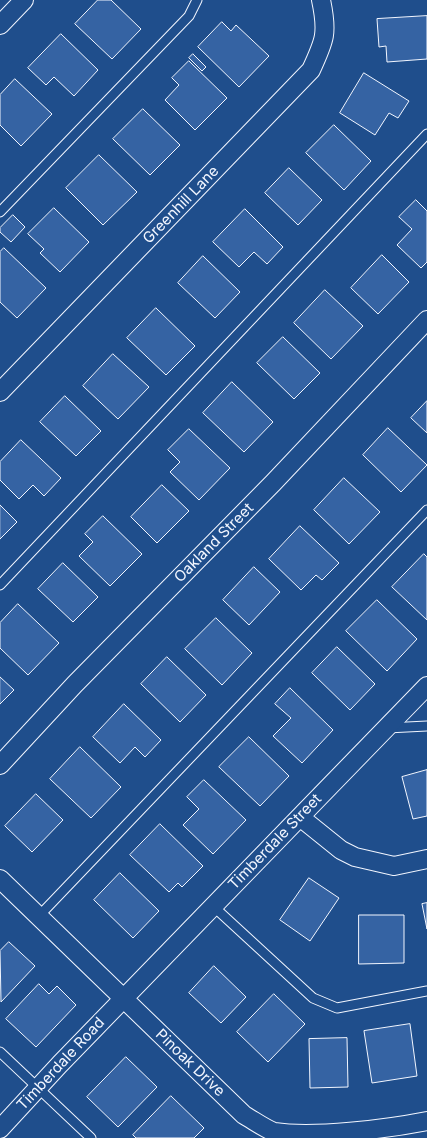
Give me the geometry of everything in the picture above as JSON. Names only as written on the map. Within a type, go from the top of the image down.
[{"type":"street","points":[[0,25],[24,0]]},
{"type":"street","name":"Greenhill Lane","points":[[0,392],[311,70],[324,43],[325,22],[321,0]]},
{"type":"street","name":"Oakland Street","points":[[0,765],[75,684],[273,483],[427,320]]},
{"type":"street","name":"Timberdale Street","points":[[123,999],[427,686]]},
{"type":"street","points":[[300,817],[341,850],[354,857],[394,866],[427,858]]},
{"type":"street","name":"Pinoak Drive","points":[[0,879],[244,1115],[275,1132],[298,1136],[339,1137],[427,1121]]},
{"type":"street","name":"Timberdale Road","points":[[0,1129],[123,999]]},
{"type":"lane","points":[[0,212],[189,16],[197,0]]},
{"type":"lane","points":[[0,585],[427,134]]},
{"type":"lane","points":[[38,917],[427,510]]},
{"type":"lane","points":[[386,728],[427,726]]},
{"type":"lane","points":[[214,906],[312,998],[338,1008],[427,991]]},
{"type":"lane","points":[[0,1052],[91,1138]]},
{"type":"building","points":[[98,0],[111,0],[141,29],[112,59],[75,24]]},
{"type":"building","points":[[427,16],[427,59],[387,62],[386,46],[379,47],[377,19]]},
{"type":"building","points":[[222,22],[231,31],[236,25],[269,56],[239,87],[198,47]]},
{"type":"building","points":[[61,34],[98,70],[74,96],[54,77],[46,85],[28,68]]},
{"type":"building","points":[[193,54],[206,67],[202,71],[189,58]]},
{"type":"building","points":[[189,61],[227,98],[195,130],[165,100],[179,85],[172,78]]},
{"type":"building","points":[[364,73],[409,101],[398,118],[389,113],[375,135],[340,113]]},
{"type":"building","points":[[15,79],[52,114],[21,146],[0,125],[0,95]]},
{"type":"building","points":[[143,109],[180,145],[150,175],[113,139]]},
{"type":"building","points":[[334,125],[371,161],[344,190],[306,153]]},
{"type":"building","points":[[99,155],[137,192],[103,225],[66,188]]},
{"type":"building","points":[[289,168],[322,200],[298,225],[265,193]]},
{"type":"building","points":[[416,200],[427,211],[427,262],[421,268],[397,245],[412,229],[399,217]]},
{"type":"building","points":[[54,208],[89,242],[60,272],[40,253],[44,249],[28,234]]},
{"type":"building","points":[[245,209],[283,247],[267,264],[254,252],[239,267],[213,242]]},
{"type":"building","points":[[13,215],[25,227],[11,242],[0,232],[0,228]]},
{"type":"building","points":[[4,248],[46,288],[17,318],[0,302],[0,252]]},
{"type":"building","points":[[382,255],[409,282],[378,314],[351,288]]},
{"type":"building","points":[[203,256],[240,292],[215,318],[178,283]]},
{"type":"building","points":[[325,290],[363,326],[331,359],[294,323]]},
{"type":"building","points":[[156,308],[195,346],[166,375],[127,338]]},
{"type":"building","points":[[283,337],[320,373],[294,399],[257,363]]},
{"type":"building","points":[[113,354],[149,387],[118,419],[83,386]]},
{"type":"building","points":[[232,382],[273,422],[244,452],[203,413]]},
{"type":"building","points":[[65,396],[101,431],[76,456],[40,422]]},
{"type":"building","points":[[427,401],[427,433],[411,418]]},
{"type":"building","points":[[388,428],[427,465],[401,492],[363,455]]},
{"type":"building","points":[[189,429],[230,468],[199,500],[170,472],[180,462],[168,450]]},
{"type":"building","points":[[21,440],[61,478],[44,496],[33,485],[19,499],[0,480],[0,462]]},
{"type":"building","points":[[344,478],[380,512],[349,544],[314,510]]},
{"type":"building","points":[[162,485],[189,511],[157,543],[131,517]]},
{"type":"building","points":[[0,505],[17,522],[0,539]]},
{"type":"building","points":[[103,516],[142,554],[110,586],[79,556],[93,542],[85,534]]},
{"type":"building","points":[[300,526],[339,563],[322,580],[316,575],[301,590],[269,559]]},
{"type":"building","points":[[424,554],[427,557],[427,620],[392,587]]},
{"type":"building","points":[[63,563],[98,597],[73,622],[38,589]]},
{"type":"building","points":[[254,567],[280,592],[249,625],[223,600]]},
{"type":"building","points":[[377,600],[417,639],[387,671],[346,631]]},
{"type":"building","points":[[18,604],[59,643],[28,675],[0,648],[0,623]]},
{"type":"building","points":[[216,618],[252,653],[222,685],[185,649]]},
{"type":"building","points":[[337,647],[375,684],[350,710],[312,673]]},
{"type":"building","points":[[167,657],[206,695],[180,722],[141,684]]},
{"type":"building","points":[[0,677],[14,690],[0,704]]},
{"type":"building","points":[[290,688],[333,730],[302,763],[273,736],[291,718],[275,704]]},
{"type":"building","points":[[124,704],[161,740],[145,757],[135,747],[120,763],[93,737]]},
{"type":"building","points":[[249,737],[289,776],[260,806],[219,767]]},
{"type":"building","points":[[80,747],[121,787],[91,818],[50,779]]},
{"type":"building","points":[[427,770],[427,816],[413,819],[402,777]]},
{"type":"building","points":[[204,780],[246,820],[213,854],[183,825],[199,809],[187,797]]},
{"type":"building","points":[[36,794],[63,820],[32,852],[5,826]]},
{"type":"building","points":[[160,824],[203,866],[182,887],[178,883],[169,892],[130,855]]},
{"type":"building","points":[[120,873],[159,911],[133,938],[94,900]]},
{"type":"building","points":[[309,878],[339,898],[310,941],[280,920]]},
{"type":"building","points":[[427,903],[427,929],[422,904]]},
{"type":"building","points":[[359,915],[404,915],[404,963],[359,964]]},
{"type":"building","points":[[9,942],[35,966],[1,1002],[0,951]]},
{"type":"building","points":[[214,966],[246,997],[221,1023],[189,993]]},
{"type":"building","points":[[39,984],[49,994],[57,986],[76,1005],[36,1047],[6,1019]]},
{"type":"building","points":[[274,994],[305,1024],[268,1062],[237,1032]]},
{"type":"building","points":[[410,1024],[417,1076],[372,1083],[364,1031]]},
{"type":"building","points":[[347,1038],[348,1087],[310,1088],[309,1039]]},
{"type":"building","points":[[126,1057],[157,1087],[118,1127],[87,1097]]},
{"type":"building","points":[[171,1096],[204,1128],[194,1138],[136,1138],[133,1135]]}]
